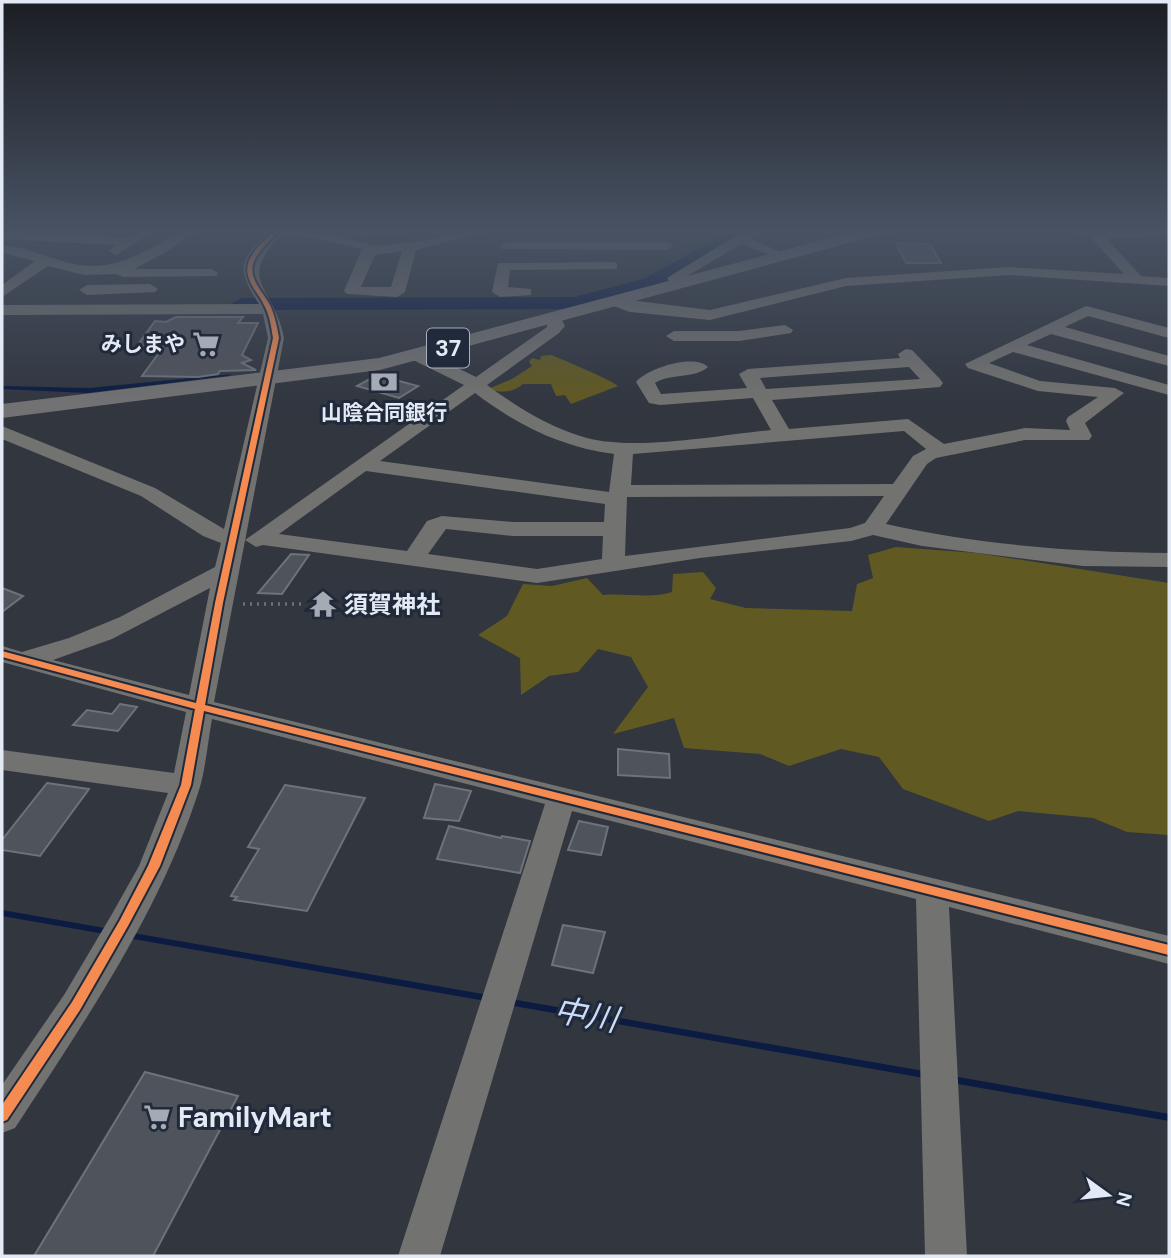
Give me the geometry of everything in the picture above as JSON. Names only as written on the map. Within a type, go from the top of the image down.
[{"type":"main road","name":"37","points":[[2,411],[348,370],[419,356],[554,319],[645,288]]},
{"type":"street","points":[[2,1116],[105,958],[154,866],[186,785],[219,603],[276,338],[275,325],[255,288]]},
{"type":"street","points":[[353,288],[352,291],[397,292],[398,288]]},
{"type":"street","points":[[500,288],[499,292],[526,292]]},
{"type":"street","points":[[615,288],[621,296],[683,313],[710,315],[831,288]]},
{"type":"street","points":[[75,303],[88,290],[175,289]]},
{"type":"street","points":[[2,310],[267,306]]},
{"type":"street","points":[[1169,333],[1086,312],[974,364],[1038,386],[1169,390]]},
{"type":"street","points":[[683,313],[673,338],[739,336],[785,330]]},
{"type":"street","points":[[11,657],[64,649],[108,632],[230,553],[262,538],[553,330],[557,326],[554,319]]},
{"type":"street","points":[[1049,328],[1169,361]]},
{"type":"street","points":[[1011,346],[1122,387]]},
{"type":"street","points":[[419,356],[475,385],[513,413],[560,435],[602,447],[624,449],[908,425],[941,451]]},
{"type":"street","points":[[699,367],[662,371],[645,382],[655,399],[660,400],[760,393],[934,383],[910,358],[748,374],[760,393],[783,435]]},
{"type":"street","points":[[873,528],[924,457],[1025,434],[1082,436],[1074,421],[1122,387]]},
{"type":"street","points":[[2,432],[148,492],[182,510],[218,537],[230,553]]},
{"type":"street","points":[[613,566],[612,529],[624,449]]},
{"type":"street","points":[[363,465],[618,495],[843,488],[898,490]]},
{"type":"street","points":[[413,559],[435,526],[449,521],[513,529],[612,529]]},
{"type":"street","points":[[262,538],[537,576],[700,551],[851,534],[873,528],[922,539],[1083,559],[1169,560]]},
{"type":"street","points":[[11,657],[200,707],[1169,950]]},
{"type":"street","points":[[2,760],[186,785]]},
{"type":"street","points":[[419,1256],[562,798]]},
{"type":"street","points":[[932,889],[946,1256]]},
{"type":"path","points":[[219,603],[305,604]]},
{"type":"shaded area","points":[[551,355],[618,386],[571,404],[565,395],[556,396],[551,384],[523,384],[507,391],[488,389],[512,379],[532,366],[529,362],[532,358],[540,360],[541,356]]},
{"type":"shaded area","points":[[896,547],[977,553],[1169,583],[1169,835],[1127,832],[1093,818],[1018,811],[989,821],[903,789],[879,757],[841,749],[789,766],[760,754],[684,748],[674,718],[613,734],[648,687],[631,657],[598,649],[578,672],[549,676],[521,695],[520,658],[478,635],[507,616],[523,584],[552,586],[587,578],[603,595],[656,595],[672,592],[673,574],[703,572],[716,588],[710,599],[746,608],[852,611],[857,584],[873,578],[868,555]]},
{"type":"water","points":[[232,374],[87,393],[2,389],[2,386],[89,388]]},
{"type":"water","name":"中川","points":[[2,910],[1169,1114],[1169,1121],[2,916]]},
{"type":"building","name":"みしまや","points":[[176,317],[243,317],[238,323],[258,323],[242,355],[251,360],[242,363],[256,370],[220,371],[218,374],[198,377],[142,376],[164,346],[137,346],[155,321],[166,322]]},
{"type":"building","name":"山陰合同銀行","points":[[377,375],[418,386],[399,398],[357,386]]},
{"type":"building","points":[[291,554],[309,555],[282,594],[258,593]]},
{"type":"building","points":[[2,588],[23,596],[2,612]]},
{"type":"building","points":[[120,704],[137,707],[118,731],[73,725],[87,710],[112,714]]},
{"type":"building","points":[[618,749],[669,754],[670,778],[618,775]]},
{"type":"building","points":[[47,783],[89,789],[40,856],[2,850],[2,840]]},
{"type":"building","points":[[435,784],[471,791],[459,821],[424,818]]},
{"type":"building","points":[[285,785],[365,798],[307,911],[234,900],[237,897],[231,896],[259,849],[248,847]]},
{"type":"building","points":[[579,821],[608,827],[601,855],[568,850]]},
{"type":"building","points":[[449,826],[501,838],[530,841],[520,873],[437,859]]},
{"type":"building","points":[[563,925],[605,932],[593,973],[552,965]]},
{"type":"building","points":[[145,1072],[238,1096],[153,1256],[34,1256]]},
{"type":"waterway","points":[[242,304],[574,303],[632,288]]},
{"type":"cycle path","points":[[2,1116],[76,1006],[124,923],[154,866],[186,785],[219,603],[276,338],[273,319],[256,288]]},
{"type":"cycle path","points":[[2,654],[200,707],[1169,950]]},
{"type":"place","name":"みしまや","points":[[206,344]]},
{"type":"place","name":"山陰合同銀行","points":[[384,382]]},
{"type":"place","name":"須賀神社","points":[[323,604]]},
{"type":"place","name":"FamilyMart","points":[[157,1117]]}]
